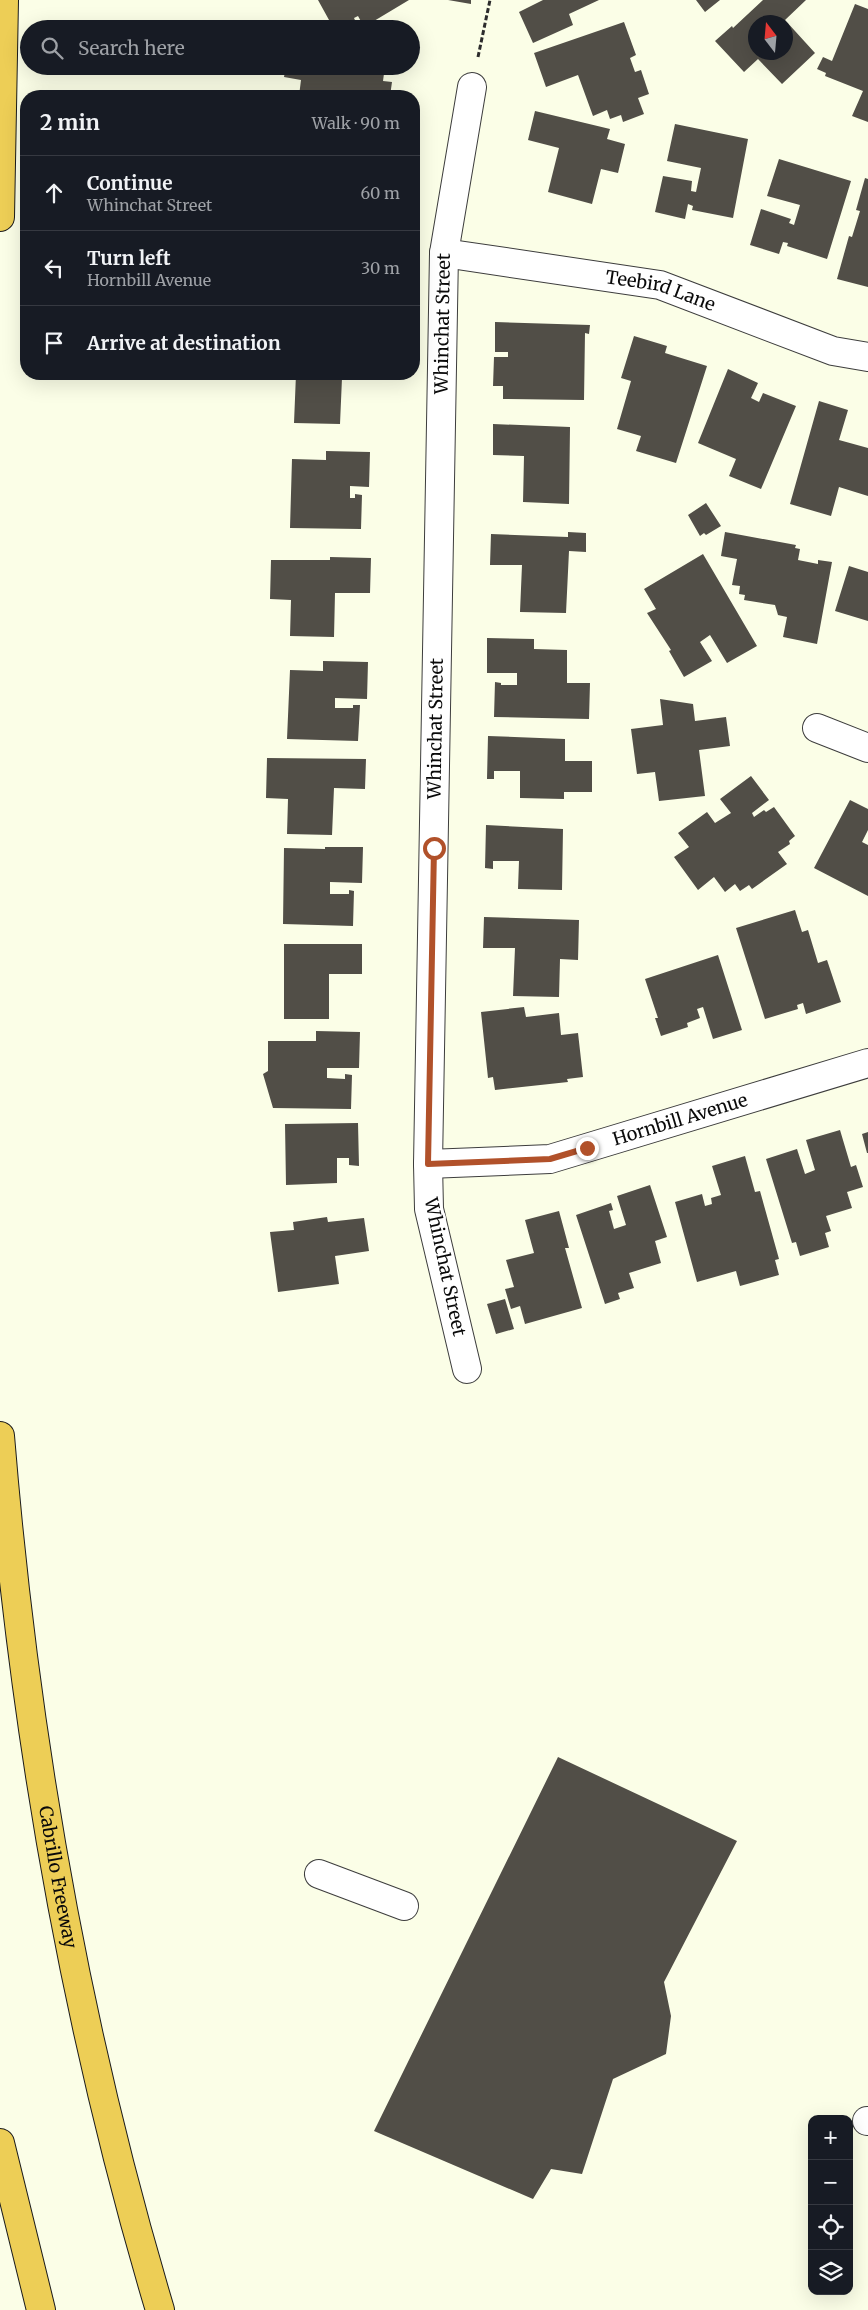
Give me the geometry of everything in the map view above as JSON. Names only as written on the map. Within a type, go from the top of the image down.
[{"type":"highway","points":[[0,217],[4,0]]},
{"type":"highway","name":"Cabrillo Freeway","points":[[0,1436],[23,1657],[45,1808],[78,1979],[118,2158],[160,2310]]},
{"type":"highway","points":[[0,2143],[41,2310]]},
{"type":"street","name":"Whinchat Street","points":[[467,1369],[429,1209],[428,1164],[444,253],[472,87]]},
{"type":"street","name":"Teebird Lane","points":[[444,253],[660,285],[833,351],[868,357]]},
{"type":"street","points":[[817,728],[868,748]]},
{"type":"street","name":"Hornbill Avenue","points":[[428,1164],[550,1159],[868,1064]]},
{"type":"street","points":[[319,1874],[404,1906]]},
{"type":"path","points":[[472,87],[490,0]]},
{"type":"building","points":[[318,0],[409,0],[376,20],[360,20],[358,16],[354,18],[355,20],[329,20]]},
{"type":"building","points":[[448,0],[471,0],[471,4]]},
{"type":"building","points":[[543,0],[599,0],[569,14],[573,25],[533,43],[519,12]]},
{"type":"building","points":[[696,0],[720,0],[705,12]]},
{"type":"building","points":[[763,0],[806,0],[790,15],[748,15],[748,60],[757,60],[744,72],[715,41],[732,26],[733,28]]},
{"type":"building","points":[[855,4],[868,9],[868,122],[852,116],[863,91],[825,76],[826,73],[817,69],[823,57],[832,61]]},
{"type":"building","points":[[624,22],[636,55],[630,58],[635,72],[641,70],[649,94],[638,98],[644,114],[623,122],[621,115],[610,119],[607,110],[593,116],[578,75],[546,87],[534,53]]},
{"type":"building","points":[[793,29],[815,53],[782,84],[759,60],[793,60]]},
{"type":"building","points":[[284,75],[384,75],[383,81],[392,82],[391,90],[300,90],[301,80],[284,77]]},
{"type":"building","points":[[535,111],[610,129],[607,139],[625,144],[618,173],[601,169],[592,204],[548,192],[559,148],[528,140]]},
{"type":"building","points":[[675,124],[748,139],[733,218],[692,210],[693,206],[688,204],[685,219],[655,212],[663,176],[692,181],[691,191],[696,192],[701,168],[667,161]]},
{"type":"building","points":[[779,159],[851,181],[827,259],[787,246],[788,243],[783,242],[779,254],[750,245],[761,209],[791,219],[789,223],[794,225],[800,205],[767,196]]},
{"type":"building","points":[[865,178],[868,179],[868,287],[837,279],[849,236],[852,237],[860,211],[856,210]]},
{"type":"building","points":[[495,322],[590,325],[589,334],[585,333],[584,400],[503,399],[503,386],[493,386],[494,357],[508,357],[508,352],[495,352]]},
{"type":"building","points":[[634,336],[667,346],[665,353],[707,366],[676,463],[636,451],[641,436],[617,429],[631,381],[621,378]]},
{"type":"building","points":[[728,369],[758,383],[751,398],[759,402],[763,393],[796,406],[761,489],[729,476],[736,459],[698,443]]},
{"type":"building","points":[[296,380],[342,380],[340,424],[294,423]]},
{"type":"building","points":[[819,401],[848,410],[839,440],[868,448],[868,496],[839,487],[831,516],[790,504]]},
{"type":"building","points":[[493,424],[570,427],[569,504],[523,502],[524,456],[493,455]]},
{"type":"building","points":[[326,451],[370,452],[369,487],[350,486],[350,498],[355,498],[355,494],[362,495],[361,529],[290,528],[292,459],[326,460]]},
{"type":"building","points":[[706,503],[721,526],[706,535],[704,533],[700,536],[688,515]]},
{"type":"building","points":[[568,532],[586,533],[586,552],[569,551],[566,613],[520,612],[522,565],[490,565],[491,534],[568,537]]},
{"type":"building","points":[[725,532],[796,545],[795,548],[800,549],[798,560],[818,564],[818,560],[832,562],[817,644],[783,637],[787,617],[778,615],[775,605],[744,600],[745,595],[739,594],[740,586],[732,585],[737,559],[721,556]]},
{"type":"building","points":[[703,554],[757,646],[727,663],[710,635],[700,642],[712,661],[684,677],[669,651],[671,650],[647,613],[656,609],[644,589]]},
{"type":"building","points":[[330,557],[371,558],[370,593],[335,593],[334,637],[290,636],[291,600],[270,599],[271,560],[330,560]]},
{"type":"building","points":[[849,566],[868,572],[868,621],[835,611]]},
{"type":"building","points":[[487,638],[534,639],[534,649],[567,650],[567,683],[590,683],[589,719],[494,717],[495,682],[501,683],[501,685],[517,685],[517,673],[487,673]]},
{"type":"building","points":[[323,661],[368,662],[367,699],[335,698],[335,708],[353,708],[353,705],[360,705],[358,741],[287,739],[290,670],[323,671]]},
{"type":"building","points":[[660,699],[693,704],[695,721],[726,717],[730,746],[699,750],[705,796],[659,801],[655,772],[637,774],[631,729],[663,725]]},
{"type":"building","points":[[488,736],[565,739],[565,761],[592,761],[592,792],[564,792],[564,799],[520,798],[520,771],[494,771],[494,779],[487,779]]},
{"type":"building","points":[[267,758],[366,759],[365,789],[334,788],[332,835],[287,834],[288,799],[266,798]]},
{"type":"building","points":[[751,776],[769,800],[752,813],[754,817],[764,810],[766,812],[774,807],[795,836],[789,841],[790,844],[778,852],[787,864],[752,889],[749,885],[740,891],[735,884],[725,892],[714,877],[698,890],[674,857],[689,847],[678,833],[707,812],[715,823],[731,813],[720,799]]},
{"type":"building","points":[[850,800],[868,809],[868,830],[862,842],[868,845],[868,896],[814,868]]},
{"type":"building","points":[[486,825],[563,829],[562,890],[518,889],[519,861],[493,861],[493,869],[485,868]]},
{"type":"building","points":[[325,847],[363,847],[362,883],[330,882],[330,894],[349,894],[349,890],[354,891],[353,926],[283,924],[284,848],[325,849]]},
{"type":"building","points":[[795,910],[802,932],[808,930],[818,963],[827,960],[841,1002],[806,1014],[803,1003],[797,1005],[798,1009],[765,1019],[736,928]]},
{"type":"building","points":[[484,917],[579,920],[578,960],[560,959],[559,997],[513,996],[515,948],[483,948]]},
{"type":"building","points":[[284,944],[362,944],[362,974],[329,974],[329,1019],[284,1019]]},
{"type":"building","points":[[718,955],[742,1030],[713,1039],[703,1007],[697,1009],[700,1018],[687,1023],[688,1027],[661,1036],[655,1018],[658,1018],[645,979]]},
{"type":"building","points":[[524,1007],[526,1017],[559,1013],[561,1035],[578,1033],[583,1077],[567,1079],[568,1082],[495,1090],[493,1077],[488,1078],[481,1012]]},
{"type":"building","points":[[316,1031],[360,1032],[359,1068],[327,1068],[327,1078],[345,1079],[345,1074],[352,1075],[351,1109],[273,1108],[263,1074],[268,1071],[268,1041],[316,1041]]},
{"type":"building","points":[[358,1123],[359,1166],[349,1165],[349,1158],[337,1158],[337,1183],[286,1185],[285,1124]]},
{"type":"building","points":[[840,1130],[851,1167],[856,1165],[863,1187],[847,1192],[852,1208],[826,1216],[831,1231],[825,1233],[829,1247],[800,1256],[796,1242],[792,1243],[766,1159],[797,1149],[805,1174],[815,1170],[806,1140]]},
{"type":"building","points":[[868,1132],[868,1153],[867,1153],[862,1134]]},
{"type":"building","points":[[745,1156],[755,1192],[760,1191],[779,1259],[775,1260],[779,1275],[740,1286],[736,1271],[697,1282],[675,1202],[702,1194],[705,1206],[712,1204],[711,1198],[721,1195],[712,1166]]},
{"type":"building","points":[[650,1185],[667,1237],[655,1241],[661,1263],[629,1273],[634,1288],[618,1293],[620,1299],[605,1304],[576,1215],[611,1203],[613,1210],[609,1211],[614,1229],[626,1225],[617,1196]]},
{"type":"building","points":[[559,1211],[569,1248],[565,1248],[582,1308],[525,1324],[520,1306],[511,1309],[505,1289],[514,1287],[506,1260],[534,1253],[525,1220]]},
{"type":"building","points":[[327,1217],[328,1222],[364,1218],[369,1251],[335,1256],[339,1284],[278,1292],[270,1232],[294,1230],[293,1222]]},
{"type":"building","points":[[505,1299],[514,1329],[496,1334],[487,1304]]},
{"type":"building","points":[[558,1757],[737,1841],[664,1982],[671,2016],[666,2054],[613,2079],[582,2174],[551,2169],[533,2199],[374,2131]]},
{"type":"route","points":[[434,848],[428,1164],[550,1159],[587,1148]]}]
